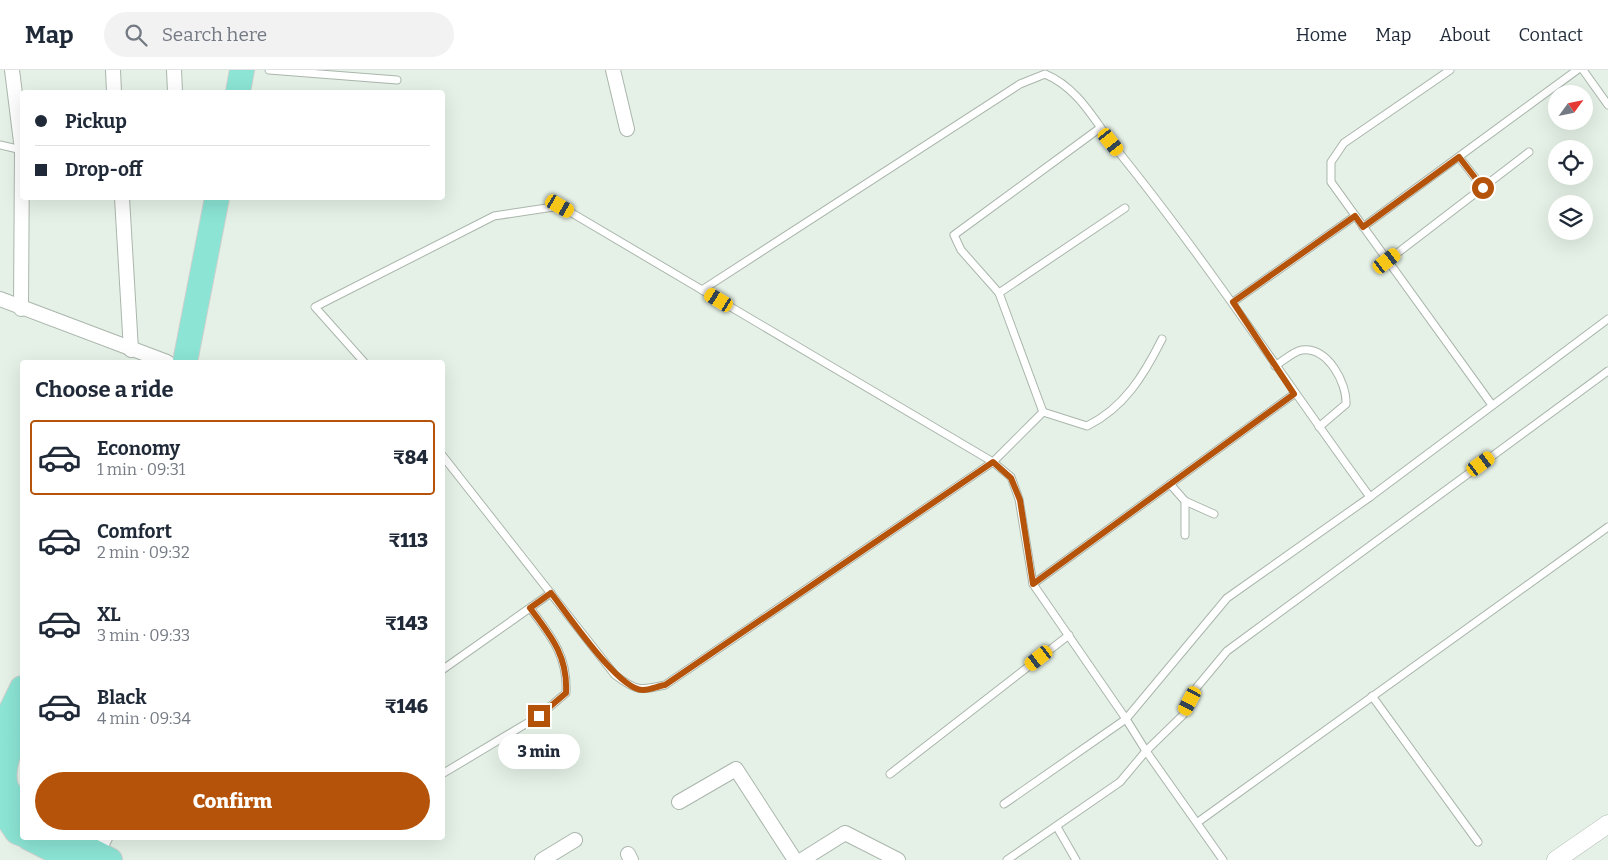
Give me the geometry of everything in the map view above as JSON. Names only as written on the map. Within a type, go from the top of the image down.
[{"type":"highway","points":[[222,90],[226,70]]},
{"type":"highway","points":[[238,90],[242,70]]},
{"type":"highway","points":[[168,360],[201,200]]},
{"type":"highway","points":[[185,360],[217,200]]},
{"type":"highway","points":[[0,733],[20,692]]},
{"type":"highway","points":[[20,728],[5,758],[3,773],[6,787],[20,806]]},
{"type":"highway","points":[[0,807],[17,832],[20,833]]},
{"type":"highway","points":[[33,840],[72,860]]},
{"type":"highway","points":[[73,840],[104,850]]},
{"type":"street","points":[[12,70],[20,134]]},
{"type":"street","points":[[113,70],[114,90]]},
{"type":"street","points":[[174,70],[175,90]]},
{"type":"street","points":[[613,70],[627,129]]},
{"type":"street","points":[[21,308],[22,200]]},
{"type":"street","points":[[122,200],[131,350]]},
{"type":"street","points":[[0,299],[131,350],[162,360]]},
{"type":"street","points":[[679,802],[736,769],[795,860]]},
{"type":"street","points":[[1556,860],[1608,824]]},
{"type":"street","points":[[802,860],[845,833],[898,860]]},
{"type":"street","points":[[542,860],[575,840]]},
{"type":"lane","points":[[269,70],[397,80]]},
{"type":"lane","points":[[1450,70],[1344,144],[1330,162],[1331,182],[1492,405]]},
{"type":"lane","points":[[1363,227],[1577,70]]},
{"type":"lane","points":[[1583,70],[1608,105]]},
{"type":"lane","points":[[702,290],[1028,81],[1045,74],[1059,80],[1073,90],[1100,128],[1158,200],[1233,302],[1294,394],[1370,497]]},
{"type":"lane","points":[[1043,412],[999,293],[961,250],[954,234],[1100,128]]},
{"type":"lane","points":[[0,145],[20,150]]},
{"type":"lane","points":[[1387,261],[1529,152]]},
{"type":"lane","points":[[1459,157],[1483,188]]},
{"type":"lane","points":[[362,360],[315,307],[494,216],[560,206],[993,462],[1011,478],[1020,500],[1033,584],[1146,751],[1224,860]]},
{"type":"lane","points":[[999,293],[1125,208]]},
{"type":"lane","points":[[1233,302],[1355,216]]},
{"type":"lane","points":[[1004,804],[1126,719],[1227,598],[1370,497],[1608,319]]},
{"type":"lane","points":[[1043,412],[1087,426],[1106,417],[1128,395],[1151,362],[1162,339]]},
{"type":"lane","points":[[1276,366],[1301,350],[1318,352],[1336,371],[1346,390],[1346,404],[1319,427]]},
{"type":"lane","points":[[1007,860],[1120,782],[1146,751],[1183,714],[1198,687],[1227,651],[1608,371]]},
{"type":"lane","points":[[1033,584],[1294,394]]},
{"type":"lane","points":[[445,459],[615,675],[630,686],[642,690],[665,685],[993,462],[1043,412]]},
{"type":"lane","points":[[1170,484],[1185,502],[1214,514]]},
{"type":"lane","points":[[1185,502],[1185,535]]},
{"type":"lane","points":[[1198,822],[1608,527]]},
{"type":"lane","points":[[445,668],[551,593]]},
{"type":"lane","points":[[445,772],[539,716],[566,693],[567,678],[557,644],[530,608]]},
{"type":"lane","points":[[890,774],[1069,635]]},
{"type":"lane","points":[[1372,696],[1478,842]]},
{"type":"lane","points":[[1057,827],[1076,860]]},
{"type":"route","points":[[539,716],[566,693],[567,678],[557,644],[530,608],[551,593],[615,675],[630,686],[642,690],[665,685],[993,462],[1011,478],[1020,500],[1033,584],[1294,394],[1233,302],[1355,216],[1363,227],[1459,157],[1483,188]]}]
